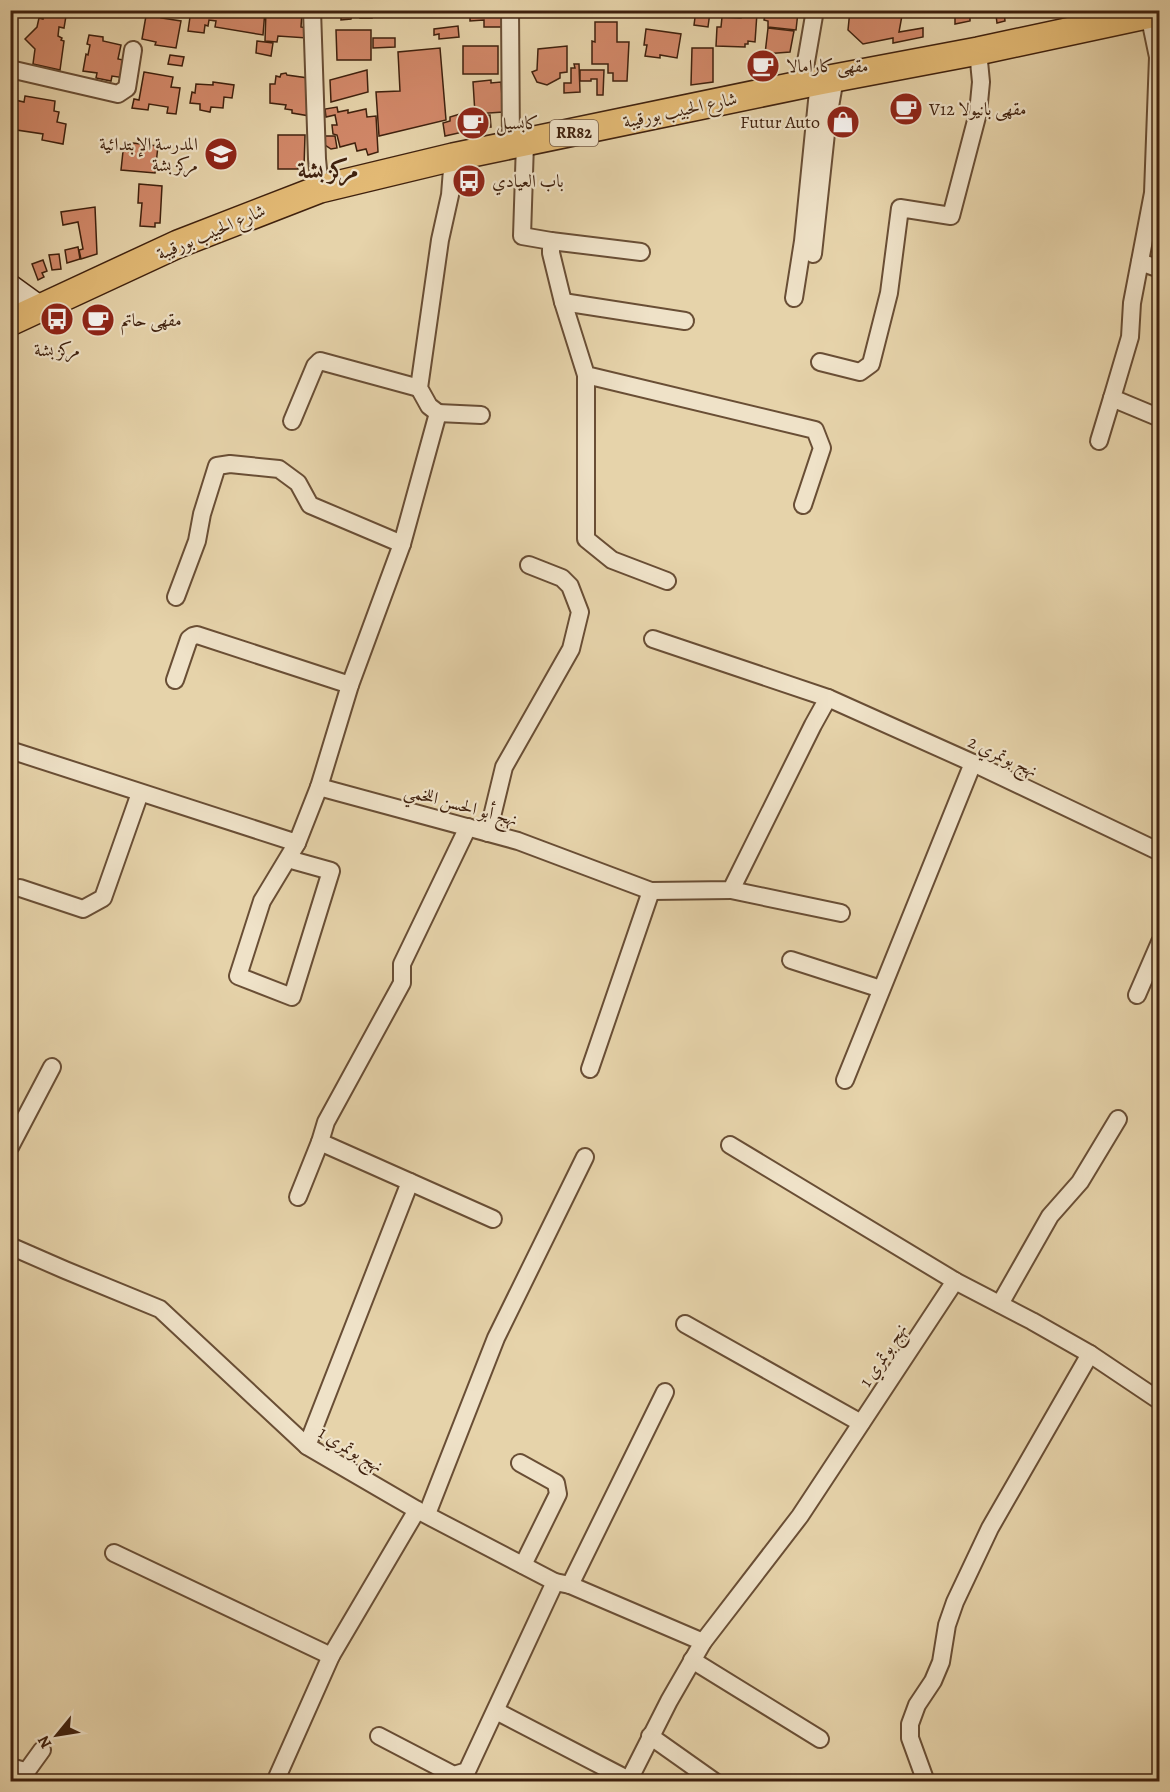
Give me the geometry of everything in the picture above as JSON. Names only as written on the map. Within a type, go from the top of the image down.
[{"type":"main road","name":"شارع الحبيب بورقيبة","points":[[10,322],[178,244],[320,189],[453,157],[818,81],[978,51],[1105,17],[1154,13]]},
{"type":"street","points":[[312,10],[320,189]]},
{"type":"street","points":[[510,10],[522,236],[641,252]]},
{"type":"street","points":[[794,298],[803,241],[818,81],[815,10]]},
{"type":"street","points":[[1099,441],[1130,337],[1132,303],[1153,193],[1158,57],[1154,13]]},
{"type":"street","points":[[10,69],[118,94],[127,88],[133,50]]},
{"type":"street","points":[[820,362],[860,372],[871,364],[889,293],[900,208],[951,216],[978,113],[981,82],[978,51]]},
{"type":"street","points":[[813,254],[827,124],[818,81]]},
{"type":"street","points":[[453,157],[450,195],[440,240],[419,388],[429,406],[438,413],[481,416]]},
{"type":"street","points":[[551,241],[551,253],[563,302],[586,375],[586,539],[612,560],[667,581]]},
{"type":"street","points":[[1140,262],[1160,269]]},
{"type":"street","points":[[10,287],[39,308]]},
{"type":"street","points":[[563,302],[685,321]]},
{"type":"street","points":[[292,421],[315,366],[320,361],[419,388]]},
{"type":"street","points":[[586,375],[815,430],[822,448],[802,505]]},
{"type":"street","points":[[1112,398],[1160,418]]},
{"type":"street","points":[[288,859],[331,871],[292,997],[238,976],[262,901],[297,843],[319,787],[350,685],[402,544],[438,413]]},
{"type":"street","points":[[176,597],[197,541],[202,514],[218,466],[230,464],[279,469],[298,483],[310,505],[402,544]]},
{"type":"street","points":[[488,833],[504,767],[571,649],[580,612],[570,586],[562,578],[529,565]]},
{"type":"street","points":[[175,680],[189,639],[197,635],[350,685]]},
{"type":"street","name":"نهج بوتمري 2","points":[[653,639],[828,698],[973,763],[1160,852]]},
{"type":"street","points":[[731,890],[828,698]]},
{"type":"street","points":[[10,750],[297,843]]},
{"type":"street","points":[[845,1080],[973,763]]},
{"type":"street","name":"نهج أبو الحسن اللخمي","points":[[319,787],[518,841],[651,891],[731,890],[842,913]]},
{"type":"street","points":[[20,888],[83,909],[104,898],[140,793]]},
{"type":"street","points":[[298,1197],[326,1122],[402,983],[402,964],[468,827]]},
{"type":"street","points":[[590,1069],[651,891]]},
{"type":"street","points":[[1137,995],[1160,942]]},
{"type":"street","points":[[791,960],[881,989]]},
{"type":"street","points":[[10,1147],[52,1067]]},
{"type":"street","points":[[1000,1304],[1050,1216],[1080,1182],[1118,1119]]},
{"type":"street","points":[[320,1142],[493,1219]]},
{"type":"street","points":[[730,1145],[955,1281],[1090,1354],[1160,1401]]},
{"type":"street","points":[[275,1782],[331,1656],[422,1512],[496,1338],[585,1157]]},
{"type":"street","points":[[306,1446],[410,1182]]},
{"type":"street","name":"نهج بوتمري 1","points":[[10,1246],[160,1309],[306,1446],[422,1512],[523,1565],[562,1584],[703,1642]]},
{"type":"street","name":"نهج بوتمري 1","points":[[628,1781],[650,1736],[703,1642],[800,1516],[955,1281]]},
{"type":"street","points":[[685,1324],[861,1423]]},
{"type":"street","points":[[926,1782],[910,1738],[910,1724],[917,1705],[933,1681],[941,1662],[955,1602],[990,1528],[1090,1354]]},
{"type":"street","points":[[379,1736],[454,1775],[466,1771],[562,1584],[665,1392]]},
{"type":"street","points":[[520,1463],[556,1483],[558,1494],[523,1565]]},
{"type":"street","points":[[114,1553],[331,1656]]},
{"type":"street","points":[[692,1660],[820,1739]]},
{"type":"street","points":[[496,1711],[628,1781]]},
{"type":"street","points":[[650,1736],[715,1782]]},
{"type":"street","points":[[10,1767],[25,1771],[42,1750]]},
{"type":"building","points":[[45,10],[67,10],[64,28],[59,27],[58,36],[64,41],[60,70],[33,64],[35,49],[25,39],[37,27],[39,18],[43,19]]},
{"type":"building","points":[[147,10],[162,13],[161,18],[181,21],[176,48],[155,45],[156,42],[142,39]]},
{"type":"building","points":[[191,10],[265,10],[263,35],[215,27],[216,21],[209,20],[208,26],[205,25],[204,33],[188,31]]},
{"type":"building","points":[[266,10],[302,13],[301,27],[306,28],[307,38],[278,36],[277,42],[265,41]]},
{"type":"building","points":[[338,10],[372,10],[372,18],[360,18],[359,13],[352,13],[351,19],[341,20]]},
{"type":"building","points":[[403,10],[429,10],[429,12],[403,15]]},
{"type":"building","points":[[470,10],[503,10],[503,27],[484,27],[484,20],[470,21]]},
{"type":"building","points":[[696,10],[710,12],[708,27],[694,25]]},
{"type":"building","points":[[766,10],[798,12],[796,30],[768,27],[768,21],[764,20]]},
{"type":"building","points":[[850,10],[903,10],[899,32],[923,28],[923,37],[893,43],[893,38],[863,44],[848,30]]},
{"type":"building","points":[[955,10],[970,10],[970,21],[955,24]]},
{"type":"building","points":[[975,10],[1006,10],[1004,11],[1005,21],[997,23],[996,15],[988,16],[988,13],[975,16]]},
{"type":"building","points":[[741,12],[757,13],[755,42],[748,41],[745,47],[716,46],[717,27],[721,27],[722,17],[741,18]]},
{"type":"building","points":[[595,22],[617,22],[617,42],[629,42],[627,81],[613,81],[613,73],[608,73],[608,64],[592,64]]},
{"type":"building","points":[[458,26],[459,37],[439,39],[439,34],[434,35],[434,29]]},
{"type":"building","points":[[768,28],[794,31],[790,52],[765,54]]},
{"type":"building","points":[[646,29],[681,34],[677,58],[660,55],[660,58],[645,56]]},
{"type":"building","points":[[336,30],[371,30],[371,60],[337,60]]},
{"type":"building","points":[[89,35],[103,37],[103,41],[121,45],[118,59],[128,61],[125,78],[112,76],[111,81],[96,78],[97,73],[83,71],[90,45],[87,44]]},
{"type":"building","points":[[373,38],[395,38],[395,47],[373,48]]},
{"type":"building","points":[[257,41],[273,43],[271,56],[256,53]]},
{"type":"building","points":[[463,46],[498,46],[498,74],[463,74]]},
{"type":"building","points":[[567,46],[567,72],[560,73],[560,78],[547,85],[537,82],[532,72],[537,70],[538,49]]},
{"type":"building","points":[[440,48],[446,120],[379,136],[376,92],[400,91],[398,52]]},
{"type":"building","points":[[692,48],[713,48],[713,82],[691,85]]},
{"type":"building","points":[[170,55],[184,57],[182,66],[168,64]]},
{"type":"building","points":[[772,58],[772,69],[755,72],[755,59]]},
{"type":"building","points":[[574,64],[579,64],[580,92],[564,93],[564,83],[571,83],[571,68],[575,68]]},
{"type":"building","points":[[367,70],[368,92],[331,102],[330,80]]},
{"type":"building","points":[[580,70],[604,70],[603,95],[597,95],[597,79],[580,81]]},
{"type":"building","points":[[144,72],[173,77],[171,87],[180,88],[176,114],[167,113],[168,107],[149,104],[148,110],[132,108],[134,99],[139,100]]},
{"type":"building","points":[[281,74],[308,78],[310,116],[292,113],[292,110],[285,109],[286,105],[270,103],[270,84],[275,84],[276,76],[280,77]]},
{"type":"building","points":[[491,80],[491,83],[501,82],[503,112],[475,114],[473,82]]},
{"type":"building","points":[[213,82],[234,85],[232,98],[224,97],[223,108],[211,107],[210,112],[200,110],[200,104],[190,103],[196,84],[213,85]]},
{"type":"building","points":[[25,96],[55,101],[54,111],[59,112],[57,122],[66,124],[63,144],[42,140],[43,134],[10,129],[10,108],[13,108],[15,100],[24,102]]},
{"type":"building","points":[[337,107],[338,112],[348,110],[348,113],[366,109],[367,117],[376,116],[378,152],[368,155],[366,149],[357,151],[355,143],[340,147],[337,135],[333,134],[332,125],[337,125],[335,115],[326,117],[325,109]]},
{"type":"building","points":[[460,114],[463,132],[445,136],[443,123],[450,121],[450,117]]},
{"type":"building","points":[[490,115],[491,127],[475,128],[475,116]]},
{"type":"building","points":[[278,135],[305,135],[304,167],[278,169]]},
{"type":"building","points":[[325,136],[335,136],[337,148],[331,149],[325,145]]},
{"type":"building","points":[[124,142],[158,146],[155,173],[121,170]]},
{"type":"building","points":[[139,184],[162,186],[160,223],[155,223],[155,227],[140,226],[142,203],[138,203]]},
{"type":"building","points":[[95,207],[97,254],[81,259],[79,250],[83,249],[78,222],[63,225],[61,212]]},
{"type":"building","points":[[78,247],[80,259],[67,263],[65,250]]},
{"type":"building","points":[[59,254],[61,269],[52,270],[49,255]]},
{"type":"building","points":[[43,260],[47,271],[42,273],[44,277],[38,280],[32,264]]},
{"type":"place","name":"مقهى كارامالا","points":[[763,66]]},
{"type":"place","name":"V12 مقهى بانيولا","points":[[906,109]]},
{"type":"place","name":"Futur Auto","points":[[843,122]]},
{"type":"place","name":"كابسيل","points":[[473,123]]},
{"type":"place","name":"المدرسة الإبتدائية مركز بشة","points":[[221,154]]},
{"type":"place","name":"باب العيادي","points":[[469,181]]},
{"type":"place","name":"مركز بشة","points":[[57,319]]},
{"type":"place","name":"مقهى حاتم","points":[[98,320]]},
{"type":"district","name":"مركز بشة","points":[[328,170]]}]
